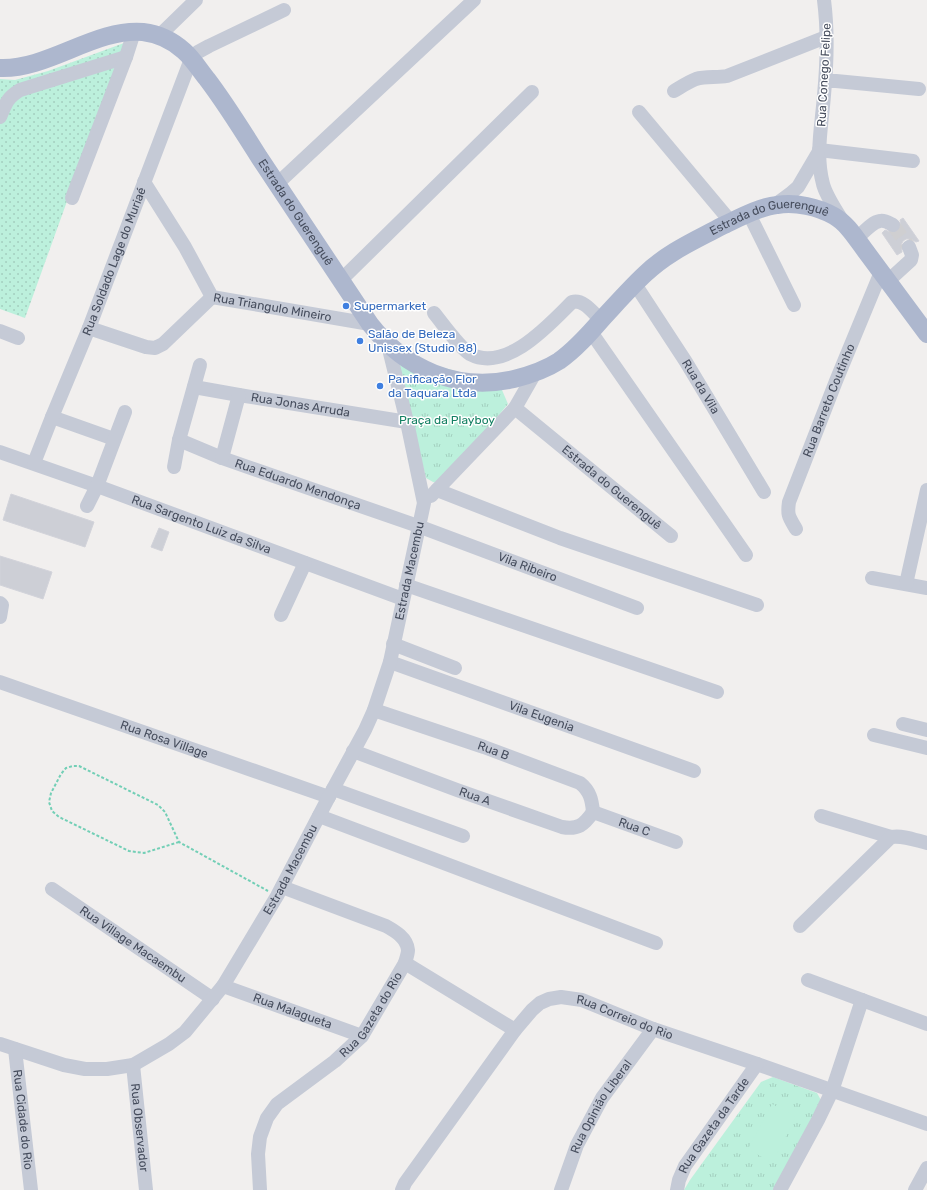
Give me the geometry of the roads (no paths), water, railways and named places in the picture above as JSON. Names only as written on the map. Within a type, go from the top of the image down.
[{"type":"main road","name":"Estrada do Guerenguê","points":[[0,68],[10,69],[29,65],[118,34],[134,32],[145,33],[168,39],[191,59],[220,97],[379,336],[400,355],[435,375],[450,380],[465,382],[501,382],[535,374],[548,368],[561,360],[596,326],[635,284],[658,262],[674,250],[749,214],[774,205],[783,204],[807,206],[826,212],[842,222],[885,276],[927,334]]},
{"type":"street","points":[[159,36],[196,0]]},
{"type":"street","points":[[277,184],[474,0]]},
{"type":"street","name":"Rua Conego Felipe","points":[[824,0],[826,15],[826,81],[819,150],[820,169],[823,184],[842,222]]},
{"type":"street","points":[[191,59],[198,52],[209,46],[284,10]]},
{"type":"street","points":[[72,198],[126,57],[134,32]]},
{"type":"street","points":[[674,91],[695,80],[708,77],[719,78],[728,76],[826,37]]},
{"type":"street","points":[[0,117],[5,104],[11,96],[20,90],[126,57]]},
{"type":"street","name":"Rua Soldado Lage do Muriaé","points":[[34,463],[90,328],[191,59]]},
{"type":"street","points":[[826,81],[918,90]]},
{"type":"street","points":[[341,280],[532,92]]},
{"type":"street","points":[[639,112],[731,222]]},
{"type":"street","points":[[819,150],[913,161]]},
{"type":"street","name":"Rua Conego Felipe","points":[[774,205],[798,187],[819,150]]},
{"type":"street","name":"Rua Triangulo Mineiro","points":[[144,182],[185,247],[212,297],[370,324]]},
{"type":"street","points":[[798,187],[797,197],[807,206],[818,203],[823,184]]},
{"type":"street","points":[[749,214],[794,305]]},
{"type":"street","points":[[856,239],[872,225],[880,221],[888,222],[893,225]]},
{"type":"street","points":[[885,276],[911,260],[912,255],[909,247]]},
{"type":"street","name":"Rua Barreto Coutinho","points":[[796,529],[789,518],[789,502],[836,381],[885,276]]},
{"type":"street","name":"Rua da Vila","points":[[635,284],[686,362],[764,492]]},
{"type":"street","points":[[90,328],[146,347],[155,348],[163,344],[212,297]]},
{"type":"street","points":[[434,313],[460,345],[469,353],[479,357],[494,357],[506,355],[515,351],[544,329],[572,302],[582,302],[596,326],[746,554]]},
{"type":"street","points":[[0,331],[18,338]]},
{"type":"street","name":"Estrada Macembu","points":[[0,1044],[64,1065],[85,1069],[107,1069],[133,1065],[169,1044],[185,1032],[224,986],[279,891],[365,730],[374,710],[390,662],[424,503],[407,422],[388,345]]},
{"type":"street","points":[[174,467],[179,440],[200,364]]},
{"type":"street","points":[[424,503],[515,408],[535,374]]},
{"type":"street","name":"Rua Jonas Arruda","points":[[194,387],[407,422]]},
{"type":"street","points":[[222,458],[239,395]]},
{"type":"street","name":"Estrada do Guerenguê","points":[[515,408],[671,536]]},
{"type":"street","points":[[87,506],[97,486],[125,412]]},
{"type":"street","points":[[52,418],[114,439]]},
{"type":"street","name":"Rua Eduardo Mendonça","points":[[179,440],[222,458],[418,526]]},
{"type":"street","name":"Rua Sargento Luiz da Silva","points":[[0,452],[34,463],[403,599]]},
{"type":"street","points":[[437,490],[560,538],[756,605]]},
{"type":"street","points":[[906,584],[927,490]]},
{"type":"street","name":"Vila Ribeiro","points":[[418,526],[637,608]]},
{"type":"street","points":[[281,615],[305,563]]},
{"type":"street","points":[[872,578],[927,588]]},
{"type":"street","points":[[406,585],[717,692]]},
{"type":"street","points":[[0,603],[2,605],[0,617]]},
{"type":"street","points":[[393,644],[455,668]]},
{"type":"street","name":"Vila Eugenia","points":[[390,662],[694,771]]},
{"type":"street","name":"Rua Rosa Village","points":[[0,682],[463,836]]},
{"type":"street","name":"Rua B","points":[[374,710],[484,747],[580,783],[589,793],[593,812]]},
{"type":"street","points":[[903,724],[927,730]]},
{"type":"street","points":[[874,735],[927,748]]},
{"type":"street","name":"Rua A","points":[[353,751],[562,827],[576,828],[587,820],[593,812]]},
{"type":"street","name":"Rua C","points":[[593,812],[676,842]]},
{"type":"street","points":[[319,816],[656,943]]},
{"type":"street","points":[[821,816],[891,837],[896,836],[909,838],[927,843]]},
{"type":"street","points":[[800,926],[891,837]]},
{"type":"street","name":"Rua Village Macaembu","points":[[52,889],[213,999]]},
{"type":"street","name":"Rua Gazeta do Rio","points":[[260,1190],[258,1154],[260,1137],[266,1118],[277,1104],[335,1061],[362,1036],[406,963],[408,949],[404,940],[397,932],[386,926],[279,891]]},
{"type":"street","points":[[406,963],[515,1030]]},
{"type":"street","points":[[808,980],[927,1024]]},
{"type":"street","name":"Rua Malagueta","points":[[224,986],[362,1036]]},
{"type":"street","name":"Rua Correio do Rio","points":[[402,1190],[405,1183],[515,1030],[540,1003],[561,997],[582,1000],[652,1030],[757,1064],[927,1124]]},
{"type":"street","points":[[780,1190],[832,1091],[862,1000]]},
{"type":"street","name":"Rua Opinião Liberal","points":[[561,1190],[577,1145],[602,1098],[652,1030]]},
{"type":"street","name":"Rua Cidade do Rio","points":[[14,1049],[30,1190]]},
{"type":"street","name":"Rua Gazeta da Tarde","points":[[677,1190],[679,1180],[685,1166],[757,1064]]},
{"type":"street","name":"Rua Observador","points":[[133,1065],[146,1190]]},
{"type":"street","points":[[915,1190],[927,1168]]},
{"type":"tunnel","points":[[893,225],[909,247]]},
{"type":"place","name":"Supermarket","points":[[346,306]]},
{"type":"place","name":"Salão de Beleza Unissex (Studio 88)","points":[[360,341]]},
{"type":"place","name":"Panificação Flor da Taquara Ltda","points":[[380,386]]},
{"type":"park label","name":"Praça da Playboy","points":[[447,420]]}]
